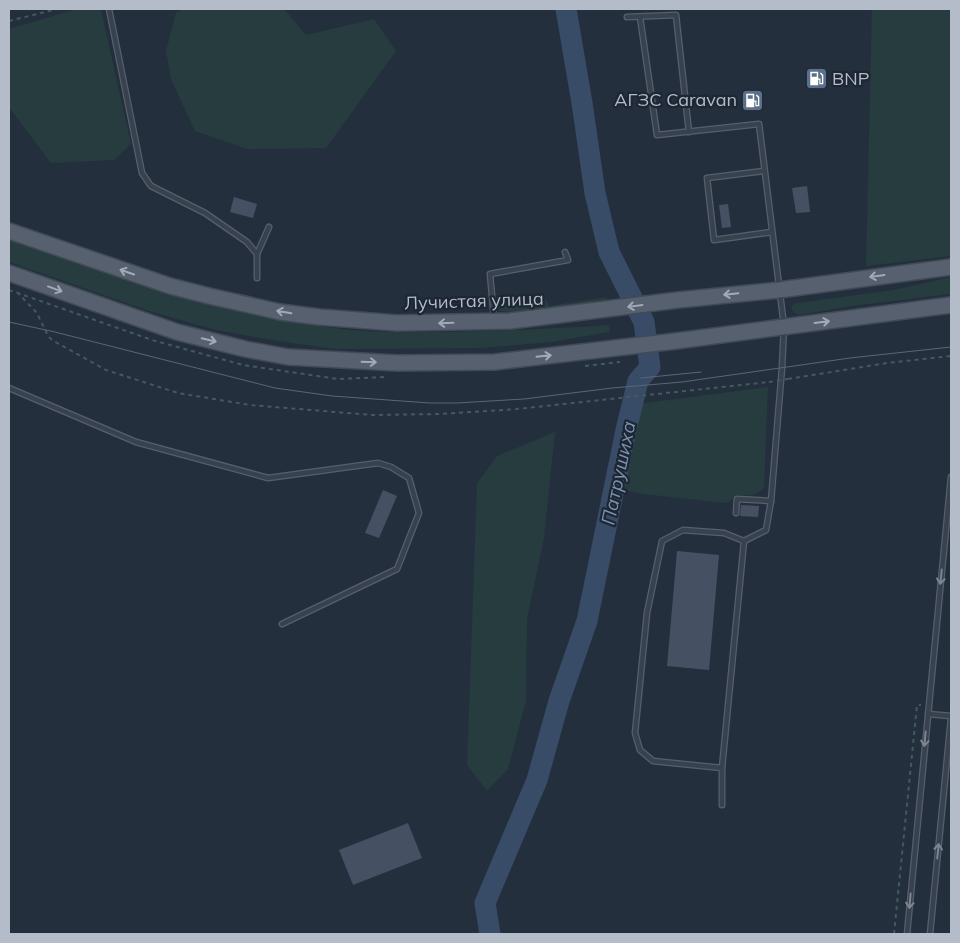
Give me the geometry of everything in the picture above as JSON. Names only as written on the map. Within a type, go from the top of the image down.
[{"type":"main road","name":"Лучистая улица","points":[[9,231],[170,286],[280,312],[398,323],[494,322],[779,290],[951,267]]},
{"type":"main road","points":[[9,273],[177,332],[244,349],[288,357],[345,362],[455,364],[495,362],[676,342],[951,305]]},
{"type":"lane","points":[[108,9],[142,173],[151,186],[205,210],[246,242],[257,254]]},
{"type":"lane","points":[[627,17],[676,15],[689,132]]},
{"type":"lane","points":[[640,17],[657,135],[759,124],[784,326],[771,501],[766,530],[744,541],[724,534],[683,530],[662,541],[647,613],[635,733],[640,750],[653,762],[722,768]]},
{"type":"lane","points":[[764,171],[707,178],[714,240],[772,232]]},
{"type":"lane","points":[[258,278],[257,254],[268,227]]},
{"type":"lane","points":[[494,322],[490,274],[568,260],[565,252]]},
{"type":"lane","points":[[9,388],[136,442],[268,478],[378,463],[391,467],[409,478],[419,513],[397,569],[282,624]]},
{"type":"lane","points":[[907,934],[951,477]]},
{"type":"lane","points":[[736,513],[736,500],[771,501]]},
{"type":"lane","points":[[722,805],[722,768],[744,541]]},
{"type":"lane","points":[[928,714],[951,717],[930,934]]},
{"type":"path","points":[[9,21],[57,9]]},
{"type":"path","points":[[17,292],[37,313],[48,336],[52,340],[106,370],[178,393],[250,405],[372,415],[440,414],[610,400],[768,382],[887,363],[951,356]]},
{"type":"path","points":[[894,934],[917,705]]},
{"type":"green space","points":[[77,9],[101,9],[131,144],[114,160],[51,163],[9,107],[9,29]]},
{"type":"green space","points":[[183,9],[284,9],[306,35],[374,19],[396,51],[326,148],[247,149],[195,131],[171,79],[166,51],[176,13]]},
{"type":"green space","points":[[872,9],[951,9],[951,256],[866,266]]},
{"type":"green space","points":[[9,240],[178,295],[264,316],[308,324],[386,332],[443,332],[609,325],[610,332],[551,342],[482,348],[335,349],[272,340],[216,330],[152,312],[9,262]]},
{"type":"green space","points":[[951,277],[951,294],[859,305],[799,315],[793,312],[791,306],[797,303],[894,290]]},
{"type":"green space","points":[[537,294],[545,298],[549,306],[607,297],[608,302],[537,312],[522,313],[499,310],[498,305],[502,301]]},
{"type":"green space","points":[[768,387],[764,487],[761,491],[751,495],[734,495],[732,500],[725,503],[643,494],[620,489],[638,404]]},
{"type":"green space","points":[[555,432],[544,538],[527,619],[526,701],[508,769],[487,791],[467,765],[477,483],[497,456]]},
{"type":"building","points":[[812,69],[822,69],[821,86],[812,86]]},
{"type":"building","points":[[807,186],[810,212],[796,213],[792,188]]},
{"type":"building","points":[[234,197],[257,204],[253,218],[230,212]]},
{"type":"building","points":[[728,204],[731,227],[722,228],[719,205]]},
{"type":"building","points":[[383,490],[397,496],[379,538],[365,533]]},
{"type":"building","points":[[741,505],[759,506],[758,517],[740,516]]},
{"type":"building","points":[[677,551],[719,555],[709,670],[667,666]]},
{"type":"building","points":[[408,823],[422,858],[353,885],[339,850]]},
{"type":"waterway","name":"Патрушиха","points":[[490,934],[485,903],[537,780],[559,701],[587,621],[626,430],[638,381],[650,367],[644,322],[609,252],[595,193],[566,9]]},
{"type":"tram line","points":[[9,322],[275,388],[332,396],[430,403],[524,399],[612,388],[682,382],[850,358],[951,347]]},
{"type":"tram line","points":[[641,378],[701,372]]},
{"type":"place","name":"BNP","points":[[816,79]]},
{"type":"place","name":"АГЗС Caravan","points":[[753,100]]}]
